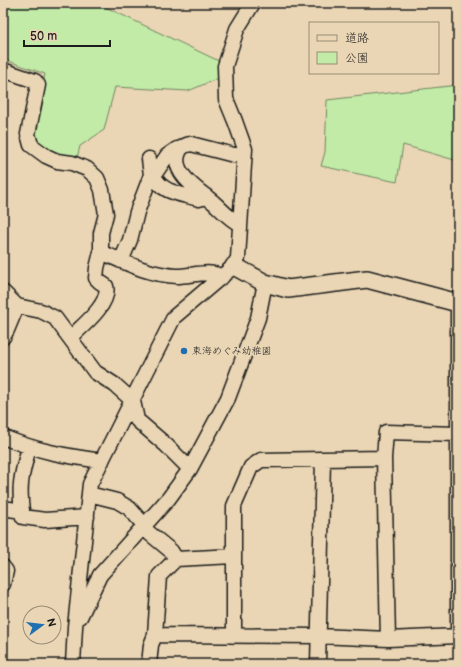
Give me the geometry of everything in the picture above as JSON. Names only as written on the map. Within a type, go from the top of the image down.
[{"type":"street","points":[[73,664],[75,627],[90,484],[174,317],[228,272],[238,258],[245,149],[226,99],[225,66],[237,29],[253,3]]},
{"type":"street","points":[[3,70],[35,81],[38,85],[28,134],[31,145],[46,156],[57,161],[72,163],[86,169],[97,178],[102,190],[106,214],[101,233],[101,252],[96,278],[106,286],[107,294],[106,298],[96,312],[70,338]]},
{"type":"street","points":[[240,224],[235,222],[188,181],[180,172],[177,166],[177,161],[180,150],[184,146],[192,144],[244,155]]},
{"type":"street","points":[[121,261],[130,240],[137,212],[153,175],[167,156],[176,149],[180,150]]},
{"type":"street","points":[[149,159],[153,175],[160,186],[167,190],[199,199],[206,196]]},
{"type":"street","points":[[101,252],[147,272],[160,274],[178,276],[228,272],[288,289],[367,280],[458,303],[458,636],[388,639],[318,636],[155,635]]},
{"type":"street","points":[[75,627],[100,575],[169,498],[190,469],[228,398],[258,318],[265,283]]},
{"type":"street","points":[[3,292],[17,306],[41,311],[55,318],[95,372],[115,385],[133,401],[137,420],[166,445],[190,469]]},
{"type":"street","points":[[3,337],[17,306]]},
{"type":"street","points":[[388,639],[384,458],[386,432],[458,434]]},
{"type":"street","points":[[3,437],[30,448],[62,456],[102,461]]},
{"type":"street","points":[[30,448],[21,479],[21,503],[23,517],[44,520],[87,517]]},
{"type":"street","points":[[234,636],[234,506],[251,467],[261,460],[384,458]]},
{"type":"street","points":[[318,664],[323,460]]},
{"type":"street","points":[[89,494],[117,501],[129,508],[144,527],[171,551],[176,559]]},
{"type":"street","points":[[3,508],[22,511]]},
{"type":"street","points":[[149,664],[151,646],[155,635],[159,576],[176,559],[234,556]]},
{"type":"street","points":[[3,567],[6,571],[3,584]]},
{"type":"green space","points":[[3,3],[97,3],[221,62],[219,78],[188,91],[115,87],[104,130],[80,146],[77,158],[58,154],[37,143],[33,131],[45,74],[3,59]]},
{"type":"green space","points":[[458,85],[458,161],[403,145],[397,182],[321,166],[325,152],[327,100]]},
{"type":"place","name":"東海めぐみ幼稚園","points":[[184,351]]}]
